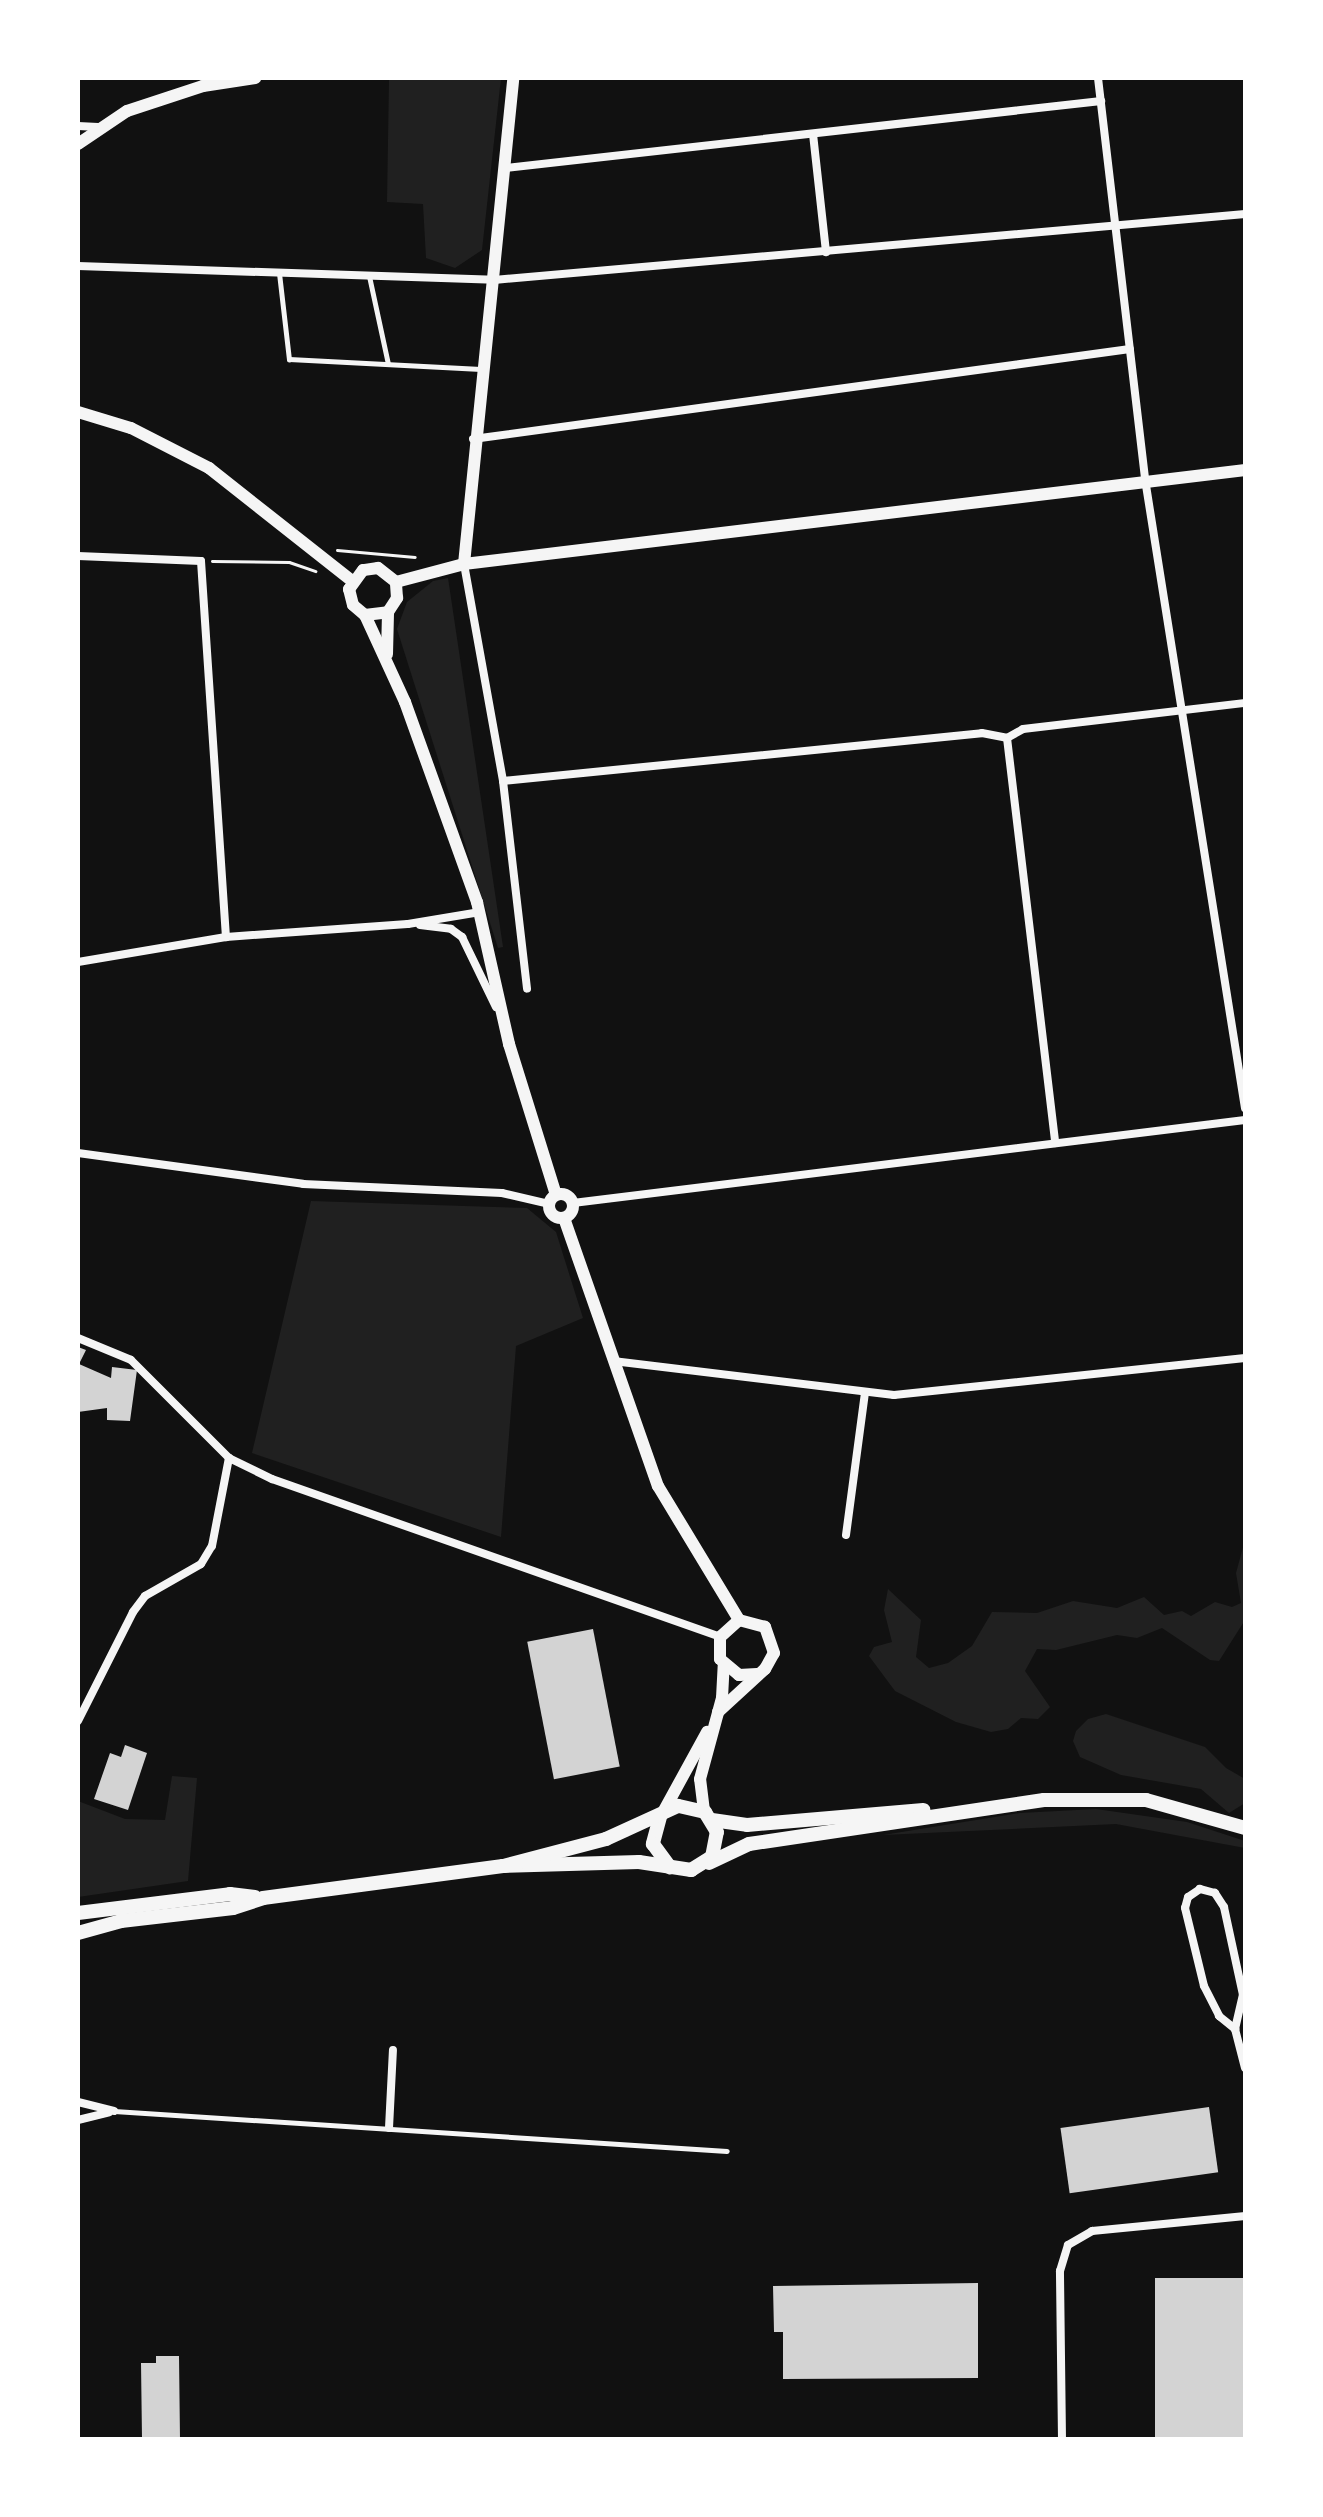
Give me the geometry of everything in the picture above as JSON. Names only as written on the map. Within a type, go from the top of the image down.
[{"type":"main road","points":[[503,1866],[606,1839],[682,1805],[708,1816],[747,1825],[1125,1798],[1168,1805],[1245,1828]]},
{"type":"main road","points":[[78,1933],[263,1898],[503,1866],[639,1862],[672,1868],[699,1868],[749,1844],[967,1808]]},
{"type":"main road","points":[[661,1816],[653,1845],[672,1868]]},
{"type":"main road","points":[[699,1868],[717,1844],[708,1816]]},
{"type":"main road","points":[[78,1913],[230,1894],[263,1898]]},
{"type":"street","points":[[78,144],[98,127],[127,111],[204,82],[255,78]]},
{"type":"street","points":[[513,78],[494,280],[473,439],[464,564],[503,781],[527,989]]},
{"type":"street","points":[[1098,78],[1145,479],[1245,1108]]},
{"type":"street","points":[[505,168],[1101,101]]},
{"type":"street","points":[[78,126],[98,127]]},
{"type":"street","points":[[813,134],[826,252]]},
{"type":"street","points":[[78,266],[494,280],[1245,214]]},
{"type":"street","points":[[473,439],[1130,349]]},
{"type":"street","points":[[78,412],[131,428],[209,468],[330,554],[352,581],[353,605],[365,615],[387,657],[480,912],[503,1021],[553,1200],[553,1215],[564,1218]]},
{"type":"street","points":[[396,582],[464,564],[1145,479],[1245,470]]},
{"type":"street","points":[[78,556],[201,561],[226,937]]},
{"type":"street","points":[[352,581],[370,568],[386,571],[396,582],[397,598],[388,612],[387,657]]},
{"type":"street","points":[[365,615],[388,612]]},
{"type":"street","points":[[503,781],[982,733],[1007,738],[1023,729],[1245,703]]},
{"type":"street","points":[[1007,738],[1055,1143]]},
{"type":"street","points":[[78,962],[226,937],[408,924],[480,912]]},
{"type":"street","points":[[408,924],[446,927],[462,937],[503,1021]]},
{"type":"street","points":[[78,1153],[303,1184],[502,1193],[573,1203],[1245,1120]]},
{"type":"street","points":[[573,1203],[564,1218],[665,1502],[739,1620]]},
{"type":"street","points":[[78,1338],[131,1360],[229,1458],[272,1479],[720,1637]]},
{"type":"street","points":[[613,1361],[865,1392],[909,1394],[1245,1358]]},
{"type":"street","points":[[846,1535],[865,1392]]},
{"type":"street","points":[[78,1721],[133,1612],[145,1596],[201,1564],[212,1546],[229,1458]]},
{"type":"street","points":[[661,1816],[717,1716],[774,1653],[771,1634],[757,1622],[739,1620],[720,1637],[718,1651],[724,1665],[717,1716],[700,1783],[708,1816]]},
{"type":"street","points":[[724,1665],[739,1675],[757,1674]]},
{"type":"street","points":[[1235,2029],[1219,2016],[1204,1986],[1185,1908],[1188,1897],[1200,1889],[1215,1893],[1224,1907],[1243,1995],[1235,2029],[1245,2068]]},
{"type":"street","points":[[389,2128],[393,2050]]},
{"type":"street","points":[[78,2102],[114,2111]]},
{"type":"street","points":[[78,2120],[114,2111]]},
{"type":"street","points":[[1062,2439],[1060,2271],[1068,2245],[1092,2231],[1245,2216]]},
{"type":"lane","points":[[279,273],[289,359],[482,369]]},
{"type":"lane","points":[[369,276],[388,364]]},
{"type":"lane","points":[[114,2111],[727,2151]]},
{"type":"path","points":[[201,561],[289,562],[314,571],[330,554]]},
{"type":"shaded area","points":[[501,78],[482,250],[455,268],[426,258],[423,204],[387,202],[389,80]]},
{"type":"shaded area","points":[[448,578],[503,947],[498,948],[397,629],[407,602],[433,581]]},
{"type":"shaded area","points":[[311,1201],[527,1208],[556,1232],[583,1318],[516,1346],[501,1537],[252,1453]]},
{"type":"shaded area","points":[[1245,1540],[1245,1620],[1219,1661],[1210,1660],[1162,1628],[1137,1638],[1117,1635],[1056,1650],[1037,1649],[1025,1671],[1050,1707],[1038,1719],[1021,1718],[1008,1729],[991,1732],[956,1722],[895,1691],[869,1656],[874,1647],[892,1642],[884,1610],[888,1589],[921,1620],[916,1657],[929,1668],[948,1663],[972,1646],[992,1612],[1037,1613],[1073,1601],[1117,1608],[1144,1597],[1164,1615],[1182,1611],[1191,1616],[1215,1602],[1232,1607],[1241,1603],[1236,1573]]},
{"type":"shaded area","points":[[1106,1714],[1205,1747],[1226,1768],[1245,1779],[1245,1803],[1229,1813],[1201,1789],[1121,1775],[1080,1757],[1073,1741],[1076,1731],[1088,1719]]},
{"type":"shaded area","points":[[172,1776],[197,1778],[188,1881],[78,1897],[78,1801],[125,1819],[165,1820]]},
{"type":"shaded area","points":[[1096,1809],[1187,1822],[1245,1841],[1245,1848],[1116,1824],[883,1835],[1020,1813]]},
{"type":"building","points":[[78,1347],[86,1350],[79,1364],[111,1378],[112,1367],[137,1370],[130,1421],[107,1420],[107,1408],[78,1412]]},
{"type":"building","points":[[593,1629],[620,1766],[554,1779],[527,1642]]},
{"type":"building","points":[[125,1745],[147,1753],[128,1810],[94,1799],[110,1753],[121,1757]]},
{"type":"building","points":[[1209,2107],[1218,2172],[1070,2193],[1060,2128]]},
{"type":"building","points":[[1155,2278],[1245,2278],[1245,2439],[1155,2439]]},
{"type":"building","points":[[978,2283],[978,2378],[783,2379],[783,2332],[774,2332],[773,2286]]},
{"type":"building","points":[[156,2356],[179,2356],[180,2439],[142,2439],[141,2363],[156,2363]]}]
